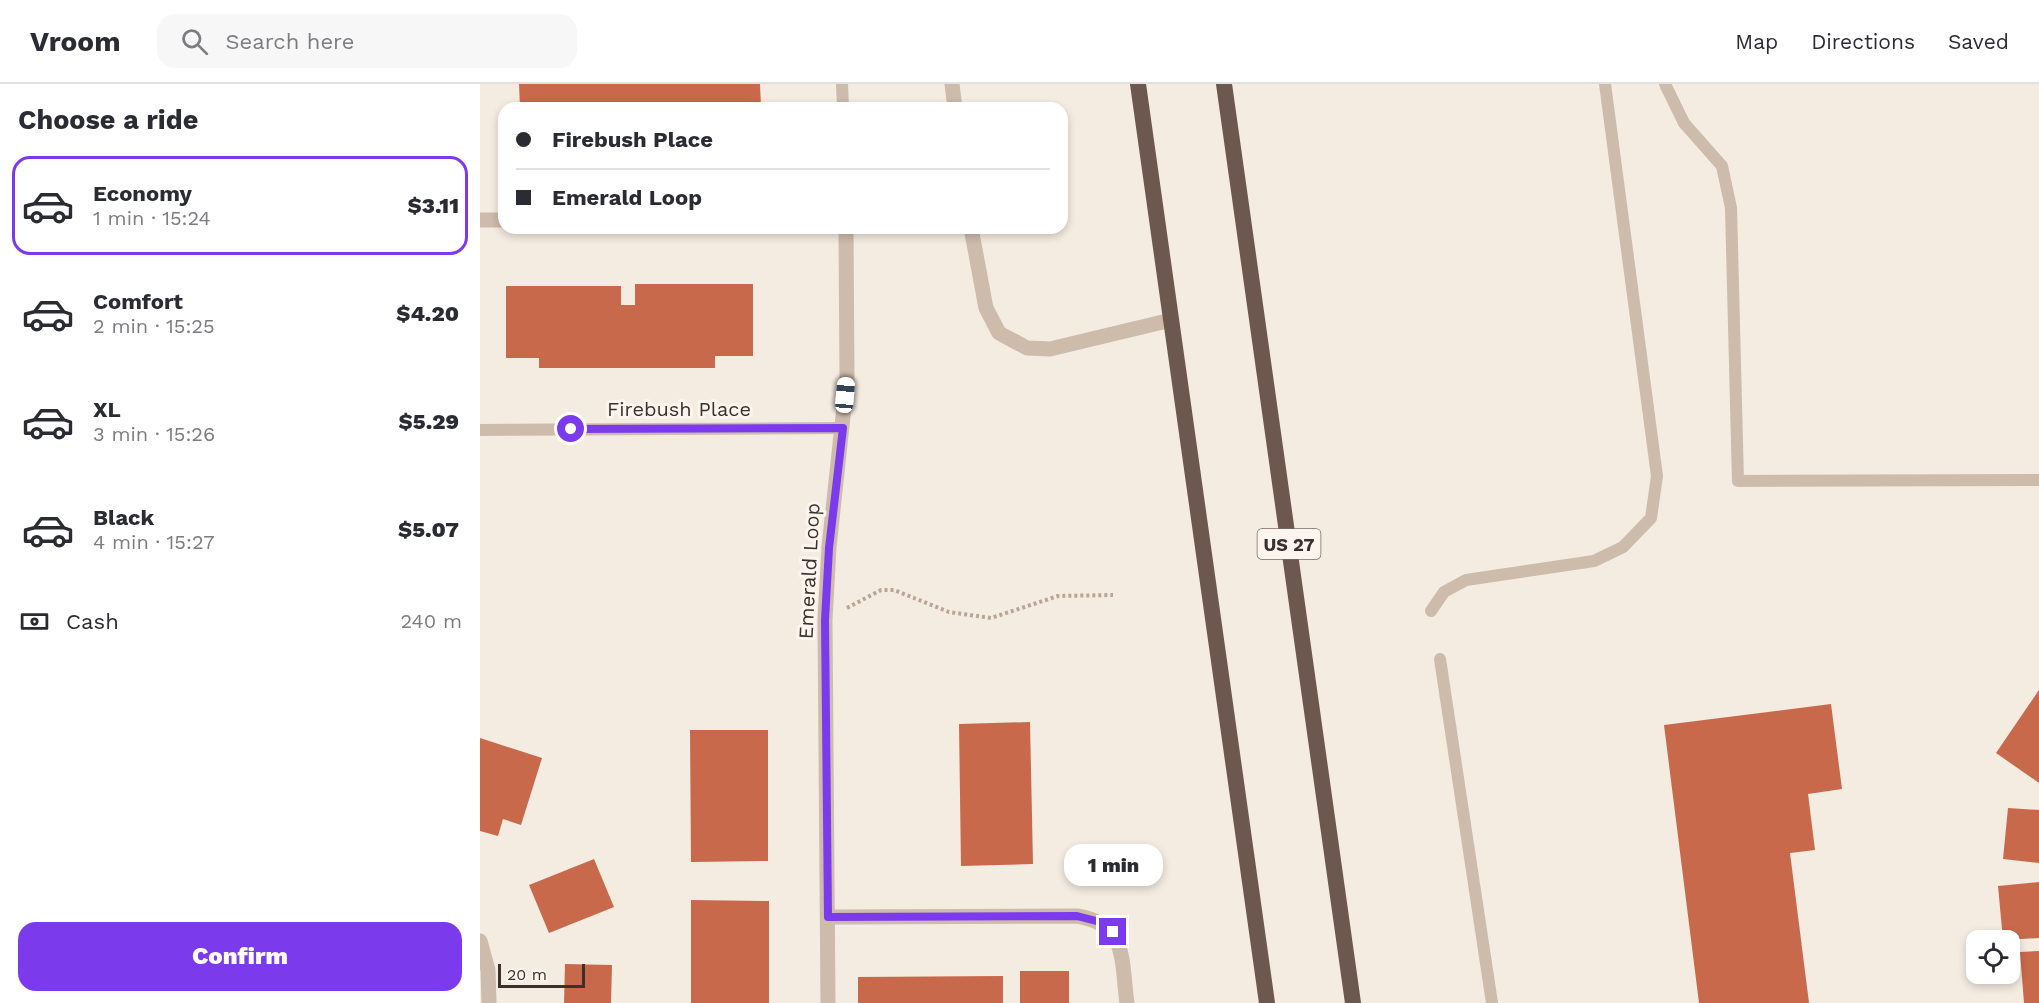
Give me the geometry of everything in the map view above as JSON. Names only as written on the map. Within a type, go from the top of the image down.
[{"type":"highway","points":[[1138,84],[1267,1003]]},
{"type":"highway","name":"US 27","points":[[1224,84],[1353,1003]]},
{"type":"street","points":[[952,84],[954,102]]},
{"type":"street","points":[[480,220],[498,220]]},
{"type":"street","name":"Emerald Loop","points":[[828,1003],[825,620],[829,548],[847,379],[846,234]]},
{"type":"street","points":[[972,234],[986,308],[999,333],[1028,348],[1050,349],[1171,320]]},
{"type":"street","points":[[828,917],[1077,916],[1092,918],[1104,923],[1119,944],[1127,1003]]},
{"type":"street","points":[[480,941],[488,970],[489,1003]]},
{"type":"lane","points":[[842,84],[843,102]]},
{"type":"lane","points":[[1431,611],[1444,592],[1466,580],[1594,561],[1623,548],[1651,518],[1658,476],[1605,84]]},
{"type":"lane","points":[[1665,84],[1684,123],[1722,166],[1731,208],[1738,481],[2039,480]]},
{"type":"lane","name":"Firebush Place","points":[[480,430],[843,428]]},
{"type":"lane","points":[[1440,658],[1492,1003]]},
{"type":"path","points":[[825,620],[881,590],[905,594],[949,612],[991,618],[1058,596],[1113,595]]},
{"type":"building","points":[[519,84],[760,84],[761,102],[520,102]]},
{"type":"building","points":[[635,284],[753,284],[753,356],[715,356],[715,368],[539,368],[539,358],[506,358],[506,286],[621,286],[621,305],[635,305]]},
{"type":"building","points":[[2039,690],[2039,783],[1996,753]]},
{"type":"building","points":[[1831,704],[1842,789],[1808,794],[1815,850],[1790,853],[1809,1003],[1699,1003],[1664,725]]},
{"type":"building","points":[[1030,722],[1033,864],[961,866],[959,724]]},
{"type":"building","points":[[690,730],[768,730],[768,861],[691,862]]},
{"type":"building","points":[[480,738],[542,758],[521,825],[503,819],[498,836],[480,831]]},
{"type":"building","points":[[2008,808],[2039,810],[2039,863],[2003,859]]},
{"type":"building","points":[[594,859],[614,907],[549,933],[529,885]]},
{"type":"building","points":[[2039,882],[2039,938],[2020,939],[2020,930],[2002,930],[1998,886]]},
{"type":"building","points":[[691,900],[769,901],[769,1003],[691,1003]]},
{"type":"building","points":[[2039,951],[2039,1003],[2024,1003],[2020,952]]},
{"type":"building","points":[[565,964],[612,965],[611,1003],[564,1003]]},
{"type":"building","points":[[1020,971],[1069,971],[1069,1003],[1020,1003]]},
{"type":"building","points":[[1003,976],[1003,1003],[858,1003],[858,977]]},
{"type":"route","points":[[571,429],[843,428],[829,548],[825,620],[828,917],[1077,916],[1092,918],[1104,923],[1113,932]]}]
